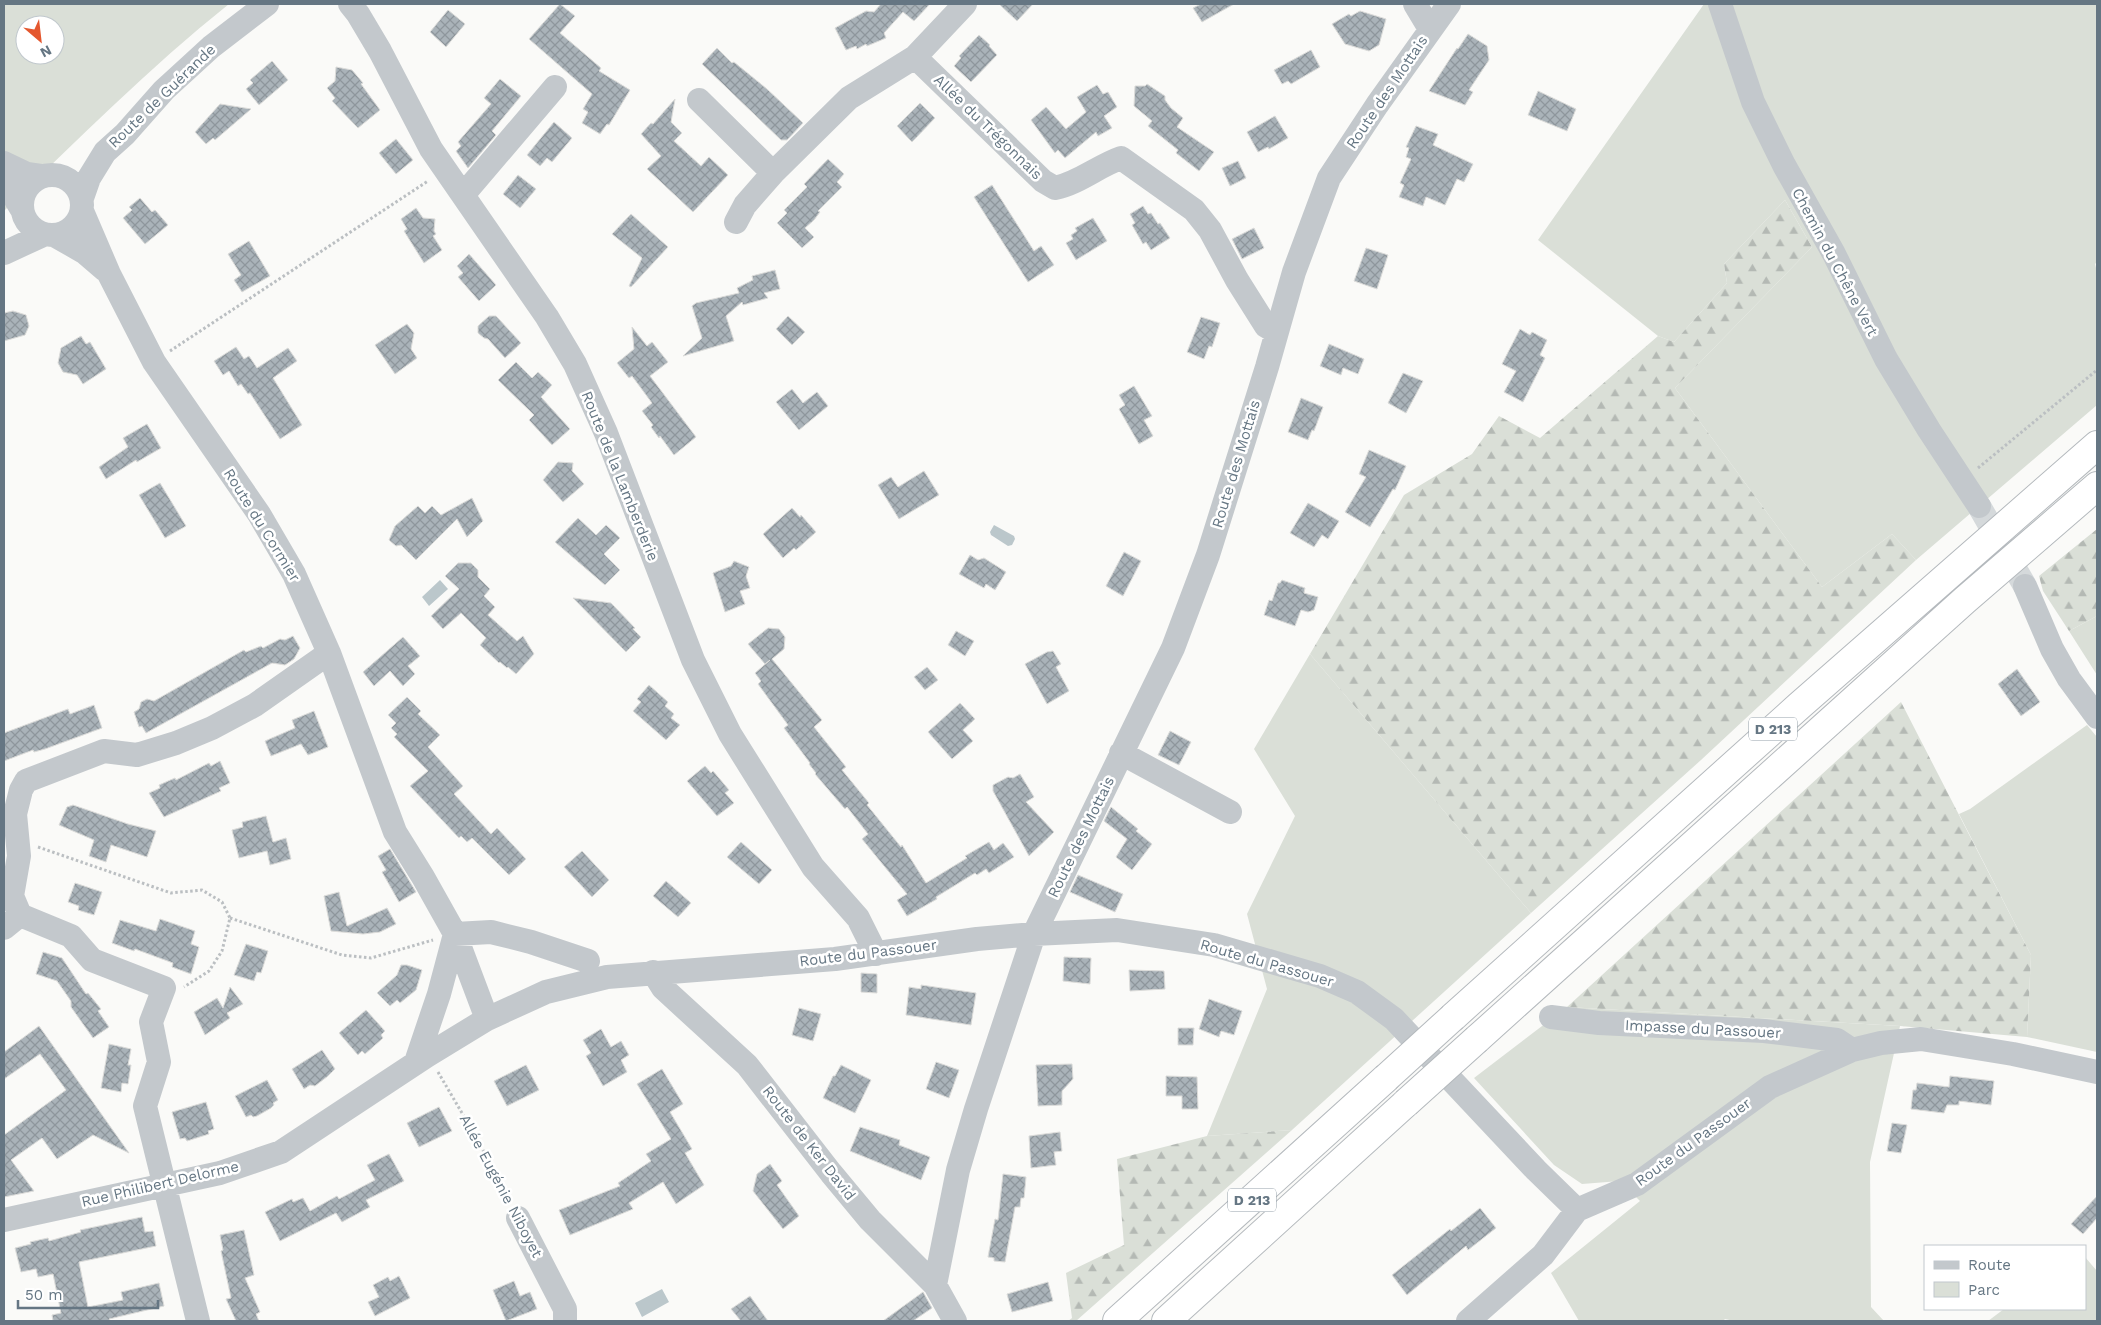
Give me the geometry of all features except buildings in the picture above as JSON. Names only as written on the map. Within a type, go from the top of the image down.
[{"type":"highway","name":"D 213","points":[[1117,1321],[1806,699],[2097,445]]},
{"type":"highway","name":"D 213","points":[[1166,1321],[1957,606],[2097,486]]},
{"type":"street","name":"Route de Guérande","points":[[50,176],[104,152],[125,134],[164,90],[211,47],[266,4]]},
{"type":"street","name":"Route de la Lamberderie","points":[[350,4],[380,51],[431,149],[547,317],[575,364],[606,433],[693,660],[730,734],[813,868],[858,918],[876,954]]},
{"type":"street","points":[[736,222],[745,205],[773,173],[849,98],[916,57],[965,4]]},
{"type":"street","points":[[1415,4],[1430,29]]},
{"type":"street","name":"Route des Mottais","points":[[935,1285],[958,1170],[984,1082],[1034,934],[1173,648],[1208,555],[1294,272],[1329,178],[1449,4]]},
{"type":"street","name":"Chemin du Chêne Vert","points":[[1720,4],[1753,102],[1784,165],[1834,254],[1886,359],[1929,430],[1980,506]]},
{"type":"street","name":"Allée du Trégonnais","points":[[916,57],[1043,181],[1055,188],[1070,184],[1109,162],[1121,158],[1194,210],[1210,230],[1237,280],[1266,326],[1276,332]]},
{"type":"street","points":[[463,195],[555,87]]},
{"type":"street","points":[[699,100],[773,173]]},
{"type":"street","name":"Route de Guérande","points":[[82,204],[89,178],[104,152]]},
{"type":"street","points":[[4,162],[27,174],[50,176],[70,181],[79,191],[82,204],[79,220],[65,233],[49,235],[4,254]]},
{"type":"street","points":[[4,239],[9,234],[22,211],[22,198],[26,189],[32,181],[50,176]]},
{"type":"street","points":[[4,180],[27,223],[33,230],[49,235],[84,252],[109,274]]},
{"type":"street","name":"Route du Cormier","points":[[82,204],[109,274],[154,362],[259,514],[294,574],[329,653],[395,832],[455,934],[487,1019]]},
{"type":"street","points":[[2025,586],[2052,650],[2069,679],[2097,717]]},
{"type":"street","points":[[193,1319],[164,1184],[144,1106],[159,1062],[151,1022],[164,988],[92,960],[71,936],[12,922],[12,896],[18,856],[14,814],[21,790],[26,781],[104,751],[137,755],[176,743],[212,728],[254,705],[329,653]]},
{"type":"street","points":[[1121,753],[1230,812]]},
{"type":"street","name":"Route du Passouer","points":[[487,1019],[546,992],[607,977],[835,959],[977,939],[1117,930],[1214,945],[1320,976],[1357,992],[1394,1019],[1536,1170],[1577,1210],[1637,1184],[1770,1087],[1852,1050],[1881,1043],[1921,1040],[2004,1052],[2097,1072]]},
{"type":"street","points":[[422,1058],[455,934],[491,932],[531,942],[588,961]]},
{"type":"street","name":"Route de Ker David","points":[[653,972],[663,988],[747,1065],[831,1174],[870,1220],[935,1285],[955,1321]]},
{"type":"street","name":"Impasse du Passouer","points":[[1551,1017],[1598,1023],[1764,1031],[1837,1040],[1852,1050]]},
{"type":"street","name":"Rue Philibert Delorme","points":[[4,1220],[220,1173],[280,1152],[422,1058],[487,1019]]},
{"type":"street","points":[[1468,1321],[1543,1255],[1577,1210]]},
{"type":"street","name":"Allée Eugénie Niboyet","points":[[518,1218],[565,1309],[565,1321]]},
{"type":"path","points":[[154,362],[445,170]]},
{"type":"path","points":[[1962,481],[2097,370]]},
{"type":"path","points":[[16,840],[171,893],[202,890],[222,902],[230,918],[222,951],[210,971],[184,987],[164,988]]},
{"type":"path","points":[[230,918],[342,955],[371,958],[455,934]]},
{"type":"path","name":"Allée Eugénie Niboyet","points":[[422,1058],[476,1137],[518,1218]]},
{"type":"green space","points":[[4,4],[229,4],[170,53],[4,211]]},
{"type":"green space","points":[[1704,4],[2097,4],[2097,262],[2095,264],[2097,272],[2097,405],[1916,560],[1892,534],[1822,587],[1675,388],[1812,247],[1785,200],[1724,264],[1727,283],[1674,342],[1658,336],[1538,240]]},
{"type":"green space","points":[[1785,200],[1812,247],[1675,388],[1822,587],[1892,534],[1916,560],[1701,760],[1531,913],[1310,654],[1404,495],[1472,454],[1499,416],[1540,438],[1658,336],[1674,342],[1727,283],[1724,264]]},
{"type":"green space","points":[[2097,529],[2097,616],[2069,631],[2043,591],[2039,576]]},
{"type":"green space","points":[[2097,616],[2097,675],[2069,631]]},
{"type":"green space","points":[[1310,654],[1531,913],[1292,1130],[1207,1136],[1267,989],[1247,914],[1295,816],[1254,749]]},
{"type":"green space","points":[[1901,702],[2031,955],[2027,1037],[1900,1026],[1567,1007]]},
{"type":"green space","points":[[2087,725],[2097,737],[2097,1052],[2027,1037],[2031,955],[1959,814],[1970,809]]},
{"type":"green space","points":[[1567,1007],[1900,1026],[1870,1162],[1871,1307],[1884,1321],[1734,1321],[1725,1319],[1723,1321],[1579,1321],[1551,1273],[1640,1201],[1620,1181],[1582,1184],[1554,1165],[1474,1078]]},
{"type":"green space","points":[[1292,1130],[1076,1321],[1068,1321],[1072,1318],[1066,1273],[1124,1245],[1117,1159],[1207,1136]]},
{"type":"green space","points":[[2086,1258],[2097,1271],[2097,1321],[1988,1321],[2003,1310],[2086,1310]]},
{"type":"shaded area","points":[[994,525],[1014,536],[1015,539],[1012,545],[1008,546],[991,535],[990,532]]},
{"type":"shaded area","points":[[440,580],[448,589],[429,606],[422,597]]},
{"type":"shaded area","points":[[662,1289],[669,1302],[642,1317],[635,1303]]},
{"type":"tunnel","points":[[1979,506],[2025,586]]}]
